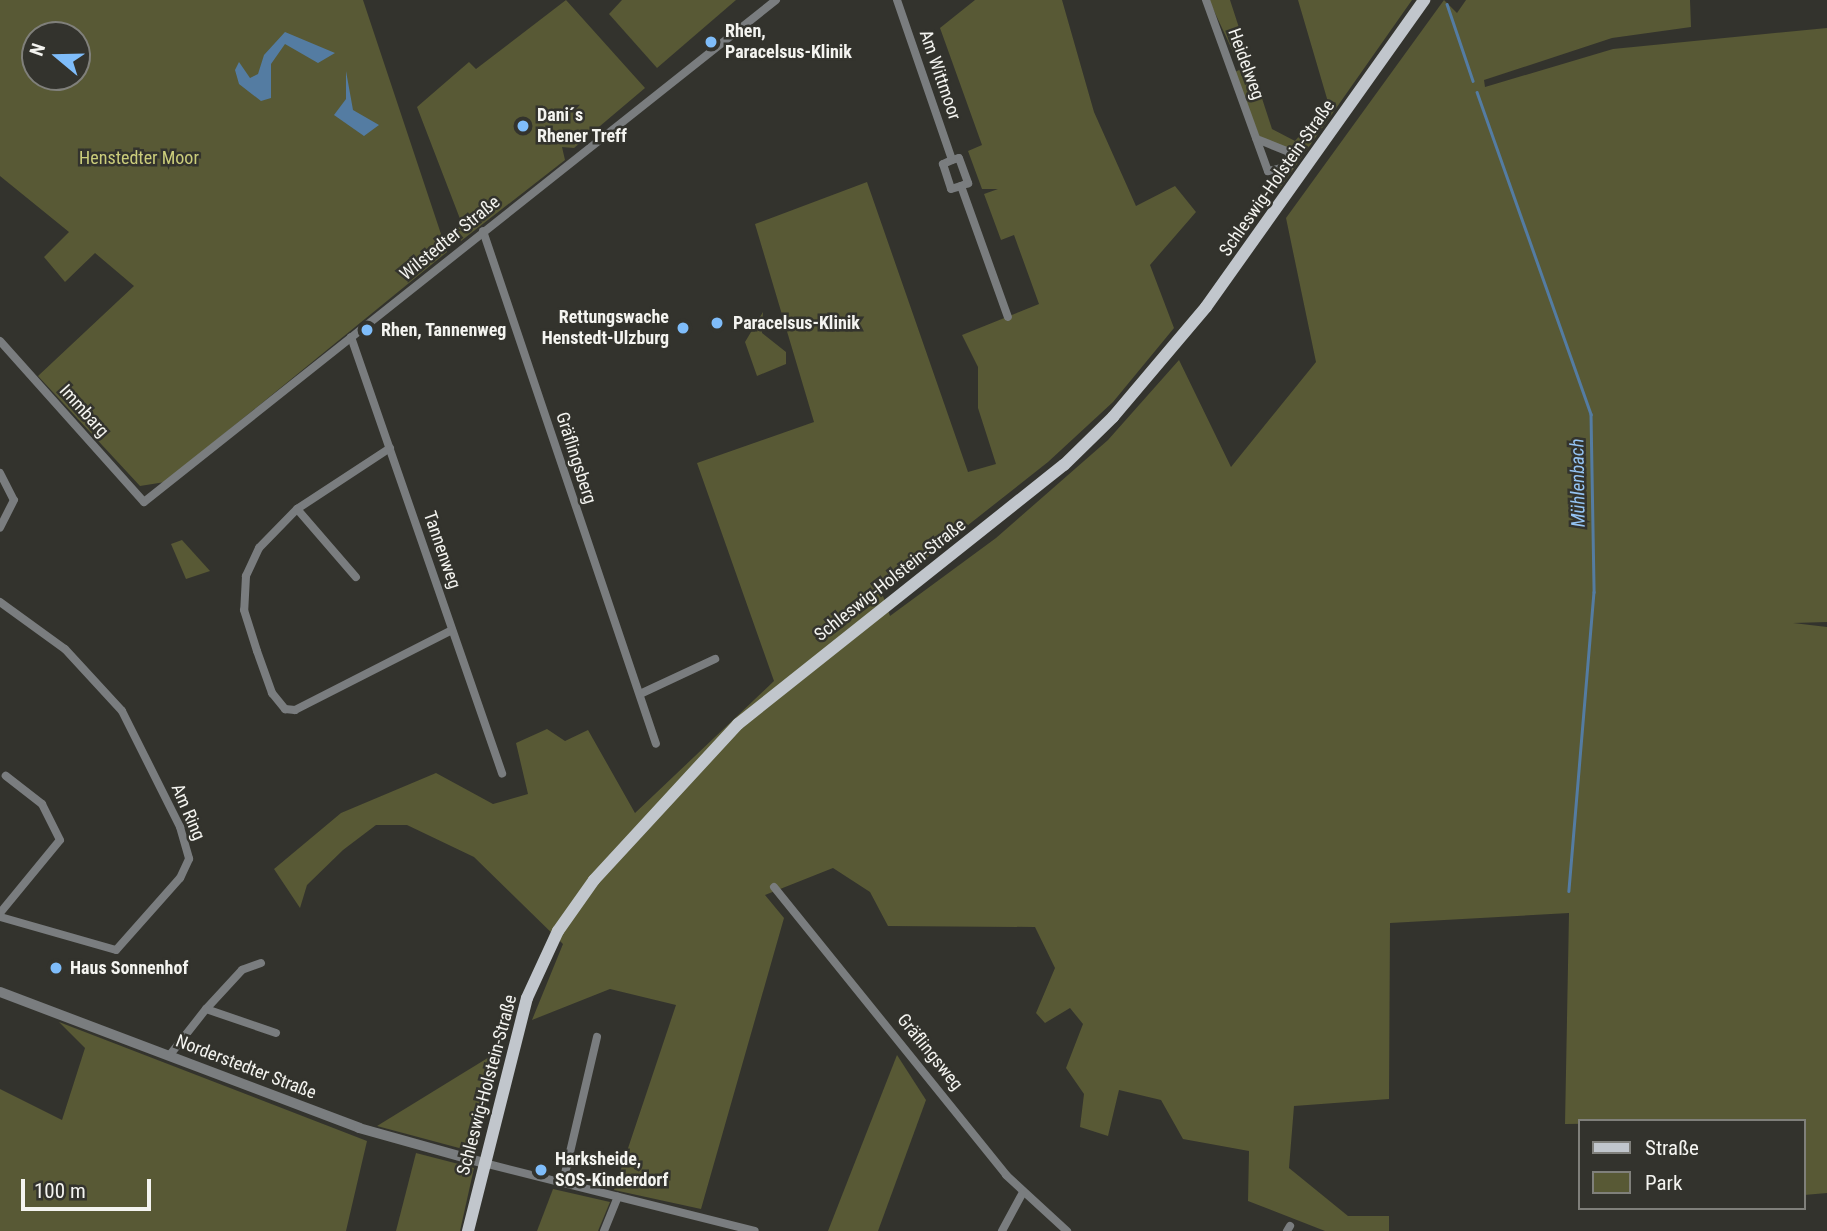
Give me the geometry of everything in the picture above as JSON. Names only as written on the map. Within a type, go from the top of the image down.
[{"type":"main road","name":"Schleswig-Holstein-Straße","points":[[468,1231],[527,998],[558,931],[594,880],[738,724],[1065,465],[1114,417],[1206,307],[1424,0]]},
{"type":"street","name":"Wilstedter Straße","points":[[144,502],[776,0]]},
{"type":"street","name":"Am Wittmoor","points":[[897,0],[952,160]]},
{"type":"street","name":"Heidelweg","points":[[1206,0],[1268,171],[1289,166],[1289,152],[1257,139]]},
{"type":"street","name":"Am Wittmoor","points":[[959,158],[968,183],[951,189],[943,164],[952,160],[959,158]]},
{"type":"street","name":"Am Wittmoor","points":[[961,186],[1007,317]]},
{"type":"street","name":"Gräflingsberg","points":[[483,231],[656,744]]},
{"type":"street","name":"Tannenweg","points":[[351,337],[502,774]]},
{"type":"street","name":"Immbarg","points":[[0,341],[144,502]]},
{"type":"street","points":[[390,447],[297,509],[268,535],[245,584],[244,610],[257,651],[285,709],[308,708],[452,630]]},
{"type":"street","points":[[0,473],[14,499],[0,528]]},
{"type":"street","points":[[297,509],[356,577]]},
{"type":"street","name":"Am Ring","points":[[0,603],[37,625],[122,711],[180,827],[189,859],[180,878],[116,950],[0,915]]},
{"type":"street","points":[[640,694],[715,659]]},
{"type":"street","points":[[0,915],[60,840],[41,804],[6,776]]},
{"type":"street","name":"Gräflingsweg","points":[[774,887],[1022,1194],[1066,1231]]},
{"type":"street","points":[[169,1056],[205,1009],[242,970],[261,962]]},
{"type":"street","name":"Norderstedter Straße","points":[[0,992],[359,1128],[484,1163]]},
{"type":"street","points":[[205,1009],[276,1033]]},
{"type":"street","points":[[563,1182],[597,1037]]},
{"type":"street","points":[[484,1163],[755,1231]]},
{"type":"street","points":[[1002,1231],[1022,1194]]},
{"type":"street","points":[[604,1231],[618,1197]]},
{"type":"green space","name":"Henstedter Moor","points":[[0,0],[363,0],[447,252],[165,482],[140,486],[38,376],[134,286],[95,253],[65,282],[44,257],[69,232],[0,176]]},
{"type":"green space","points":[[566,0],[645,88],[574,148],[562,147],[565,160],[461,241],[457,229],[462,224],[417,107],[469,62],[476,69]]},
{"type":"green space","points":[[622,0],[736,0],[657,68],[609,14]]},
{"type":"green space","points":[[975,0],[1062,0],[1094,112],[1136,206],[1175,186],[1196,212],[1150,265],[1174,328],[1113,402],[1048,462],[882,593],[890,616],[996,538],[1108,440],[1179,360],[1231,467],[1316,362],[1286,218],[1444,0],[1457,13],[1466,0],[1690,0],[1691,27],[1612,38],[1484,80],[1485,87],[1613,49],[1827,28],[1827,622],[1793,623],[1827,627],[1827,1193],[1806,1195],[1806,1119],[1578,1119],[1578,1124],[1565,1124],[1569,913],[1390,923],[1389,1099],[1294,1106],[1289,1168],[1348,1216],[1389,1216],[1389,1231],[1325,1231],[1248,1201],[1249,1151],[1183,1139],[1161,1100],[1119,1090],[1108,1136],[1080,1127],[1084,1094],[1066,1068],[1083,1024],[1070,1008],[1045,1023],[1036,1013],[1055,968],[1035,927],[888,926],[870,892],[833,868],[765,895],[784,918],[701,1209],[614,1190],[676,1005],[610,989],[532,1020],[563,944],[474,857],[407,825],[376,825],[343,850],[307,885],[300,908],[274,869],[341,813],[436,773],[493,804],[528,794],[516,743],[547,729],[565,741],[588,730],[635,813],[774,681],[697,463],[814,422],[755,224],[867,182],[968,472],[996,464],[978,408],[978,367],[962,335],[1039,304],[1014,235],[1001,240],[984,194],[998,189],[982,189],[968,151],[982,145],[940,28]]},
{"type":"green space","points":[[1209,0],[1230,0],[1272,129],[1295,141],[1328,102],[1298,0],[1412,0],[1278,191],[1275,182],[1290,167],[1291,151],[1259,136],[1235,72],[1241,69]]},
{"type":"green space","points":[[763,312],[762,333],[786,352],[786,364],[757,376],[745,342]]},
{"type":"green space","points":[[182,540],[210,571],[186,579],[171,544]]},
{"type":"green space","points":[[59,1022],[367,1141],[346,1231],[0,1231],[0,1089],[62,1120],[85,1048]]},
{"type":"green space","points":[[499,1051],[474,1152],[377,1126]]},
{"type":"green space","points":[[897,1055],[926,1100],[878,1231],[828,1231]]},
{"type":"green space","points":[[416,1153],[474,1168],[460,1231],[396,1231]]},
{"type":"green space","points":[[553,1189],[610,1202],[598,1231],[537,1231]]},
{"type":"water","points":[[285,32],[335,53],[318,63],[285,44],[271,64],[271,98],[261,101],[239,84],[235,70],[239,62],[250,78],[258,74],[264,55]]},
{"type":"water","points":[[346,71],[353,110],[379,125],[364,136],[334,115],[346,99]]},
{"type":"waterway","name":"Mühlenbach","points":[[1447,4],[1473,81]]},
{"type":"waterway","name":"Mühlenbach","points":[[1477,92],[1591,414],[1594,592],[1569,891]]},
{"type":"place","name":"Rhen, Paracelsus-Klinik","points":[[711,42]]},
{"type":"place","name":"Dani´s Rhener Treff","points":[[523,126]]},
{"type":"place","name":"Paracelsus-Klinik","points":[[717,323]]},
{"type":"place","name":"Rettungswache Henstedt-Ulzburg","points":[[683,328]]},
{"type":"place","name":"Rhen, Tannenweg","points":[[367,330]]},
{"type":"place","name":"Haus Sonnenhof","points":[[56,968]]},
{"type":"place","name":"Harksheide, SOS-Kinderdorf","points":[[541,1170]]}]
